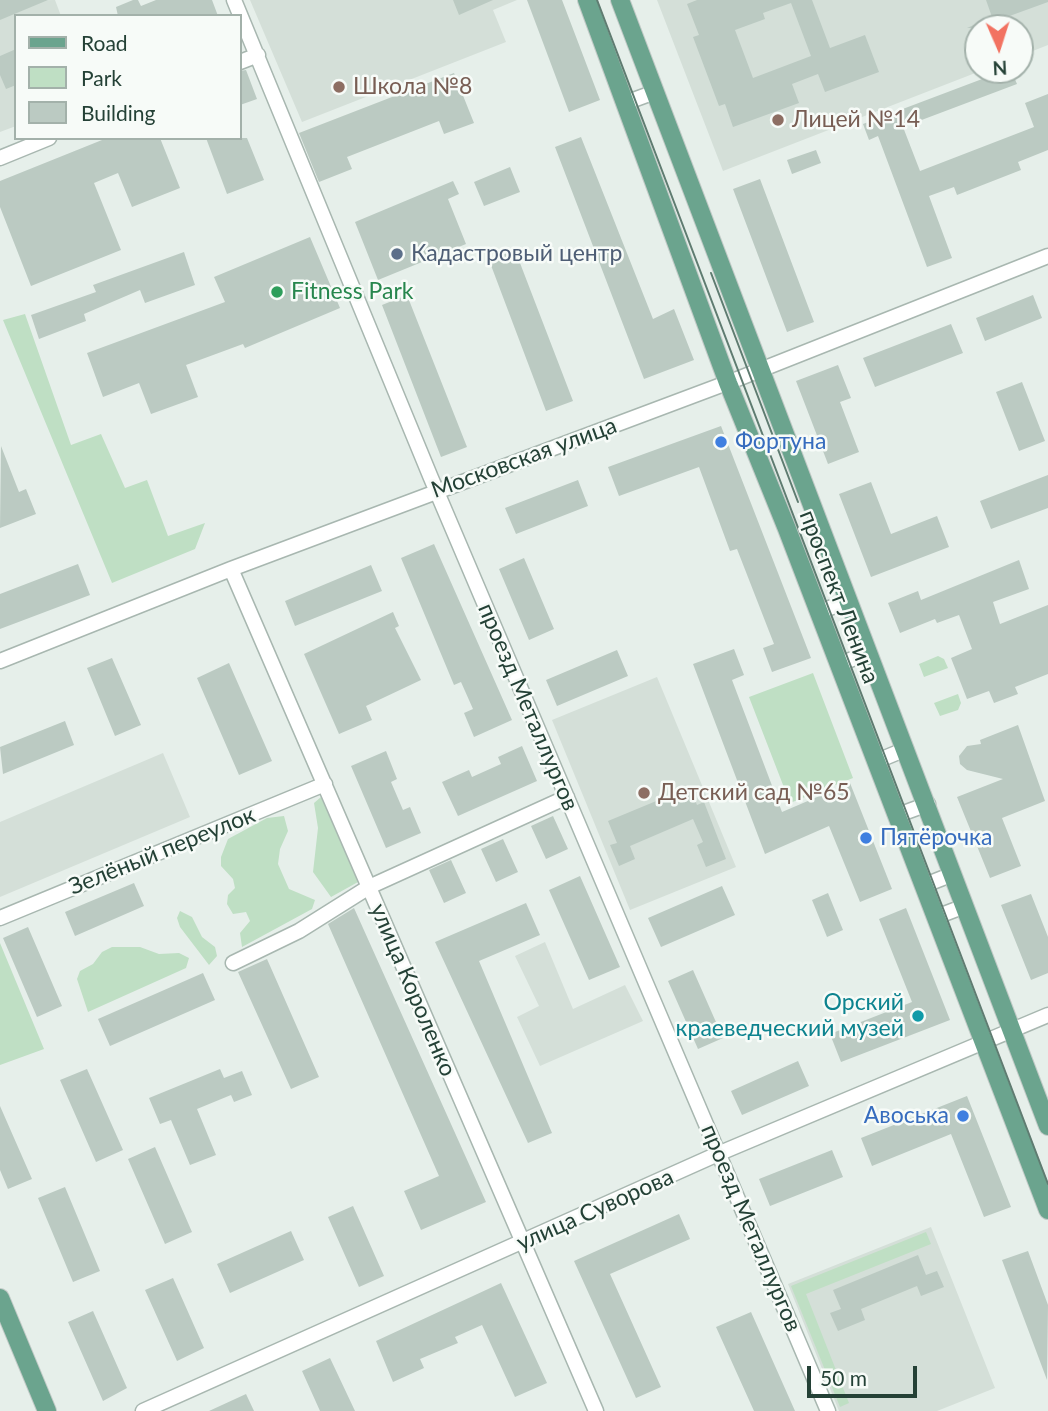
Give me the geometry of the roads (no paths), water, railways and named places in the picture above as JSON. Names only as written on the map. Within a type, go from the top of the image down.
[{"type":"main road","name":"проспект Ленина","points":[[587,0],[728,383],[925,885],[982,1044],[1046,1200]]},
{"type":"main road","name":"проспект Ленина","points":[[620,0],[763,369],[848,601],[928,804],[1048,1126]]},
{"type":"main road","points":[[0,1298],[47,1411]]},
{"type":"street","name":"проезд Металлургов","points":[[242,18],[436,491],[828,1411]]},
{"type":"street","points":[[242,61],[258,55]]},
{"type":"street","points":[[625,103],[655,92]]},
{"type":"street","points":[[0,158],[44,140]]},
{"type":"street","name":"Московская улица","points":[[0,661],[231,569],[728,383],[1048,256]]},
{"type":"street","name":"улица Короленко","points":[[231,569],[596,1411]]},
{"type":"street","points":[[819,612],[848,601]]},
{"type":"street","points":[[839,664],[869,653]]},
{"type":"street","points":[[877,761],[906,749]]},
{"type":"street","name":"Зелёный переулок","points":[[0,918],[325,785]]},
{"type":"street","points":[[233,964],[299,931],[369,887],[567,797]]},
{"type":"street","points":[[898,815],[928,804]]},
{"type":"street","points":[[925,885],[953,874]]},
{"type":"street","points":[[936,917],[965,906]]},
{"type":"street","name":"улица Суворова","points":[[144,1411],[720,1153],[1048,1015]]},
{"type":"tram line","points":[[597,0],[1048,1184]]},
{"type":"tram line","points":[[711,273],[798,502]]},
{"type":"place","name":"Школа №8","points":[[339,87]]},
{"type":"place","name":"Лицей №14","points":[[778,120]]},
{"type":"place","name":"Кадастровый центр","points":[[397,254]]},
{"type":"place","name":"Fitness Park","points":[[277,292]]},
{"type":"place","name":"Фортуна","points":[[721,442]]},
{"type":"place","name":"Детский сад №65","points":[[644,793]]},
{"type":"place","name":"Пятёрочка","points":[[866,838]]},
{"type":"place","name":"Орский краеведческий музей","points":[[918,1016]]},
{"type":"place","name":"Авоська","points":[[963,1116]]}]
